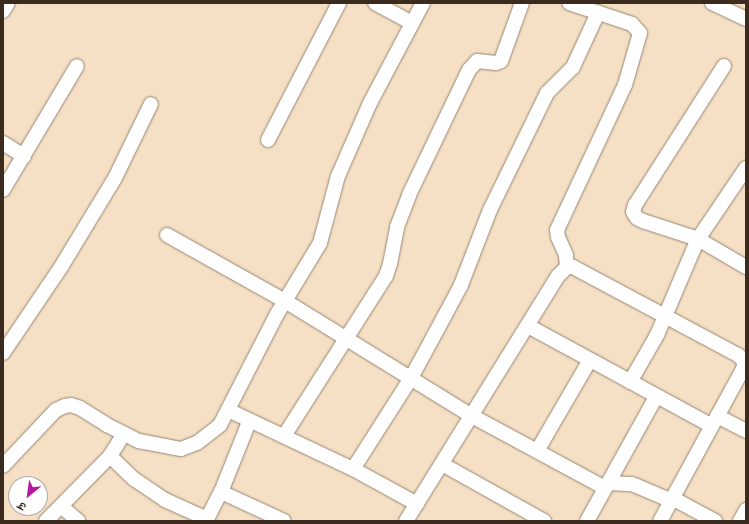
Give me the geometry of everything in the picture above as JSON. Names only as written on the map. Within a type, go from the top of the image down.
[{"type":"street","points":[[268,140],[339,3]]},
{"type":"street","points":[[375,3],[412,23]]},
{"type":"street","points":[[3,466],[56,410],[65,406],[71,405],[80,408],[124,434],[156,445],[181,449],[197,443],[220,425],[285,301],[320,243],[338,176],[370,103],[423,3]]},
{"type":"street","points":[[284,436],[386,276],[390,264],[396,227],[409,195],[469,70],[477,61],[496,63],[501,61],[522,3]]},
{"type":"street","points":[[567,267],[566,255],[558,237],[557,230],[625,85],[640,39],[637,27],[569,3]]},
{"type":"street","points":[[712,3],[746,19]]},
{"type":"street","points":[[353,469],[411,378],[460,285],[490,210],[547,93],[573,67],[598,13]]},
{"type":"street","points":[[3,190],[77,66]]},
{"type":"street","points":[[724,66],[635,205],[633,212],[636,218],[643,222],[698,239],[746,267]]},
{"type":"street","points":[[3,353],[61,267],[115,178],[151,104]]},
{"type":"street","points":[[3,143],[24,156]]},
{"type":"street","points":[[630,382],[666,316],[698,239],[746,168]]},
{"type":"street","points":[[167,235],[285,301],[472,416],[605,488]]},
{"type":"street","points":[[406,521],[558,276],[567,267],[573,267],[745,360],[741,384],[714,421],[660,521]]},
{"type":"street","points":[[528,326],[656,397],[714,421],[746,431]]},
{"type":"street","points":[[537,451],[590,360]]},
{"type":"street","points":[[587,521],[656,397]]},
{"type":"street","points":[[228,410],[249,422],[284,436],[353,469],[417,504]]},
{"type":"street","points":[[110,456],[134,479],[152,492],[207,520],[222,492],[249,422]]},
{"type":"street","points":[[46,521],[110,456],[124,434]]},
{"type":"street","points":[[442,464],[544,521]]},
{"type":"street","points":[[605,488],[610,483],[632,484],[668,499],[672,498],[715,521]]},
{"type":"street","points":[[222,492],[284,521]]},
{"type":"street","points":[[61,506],[78,521]]},
{"type":"street","points":[[740,521],[746,510]]}]
